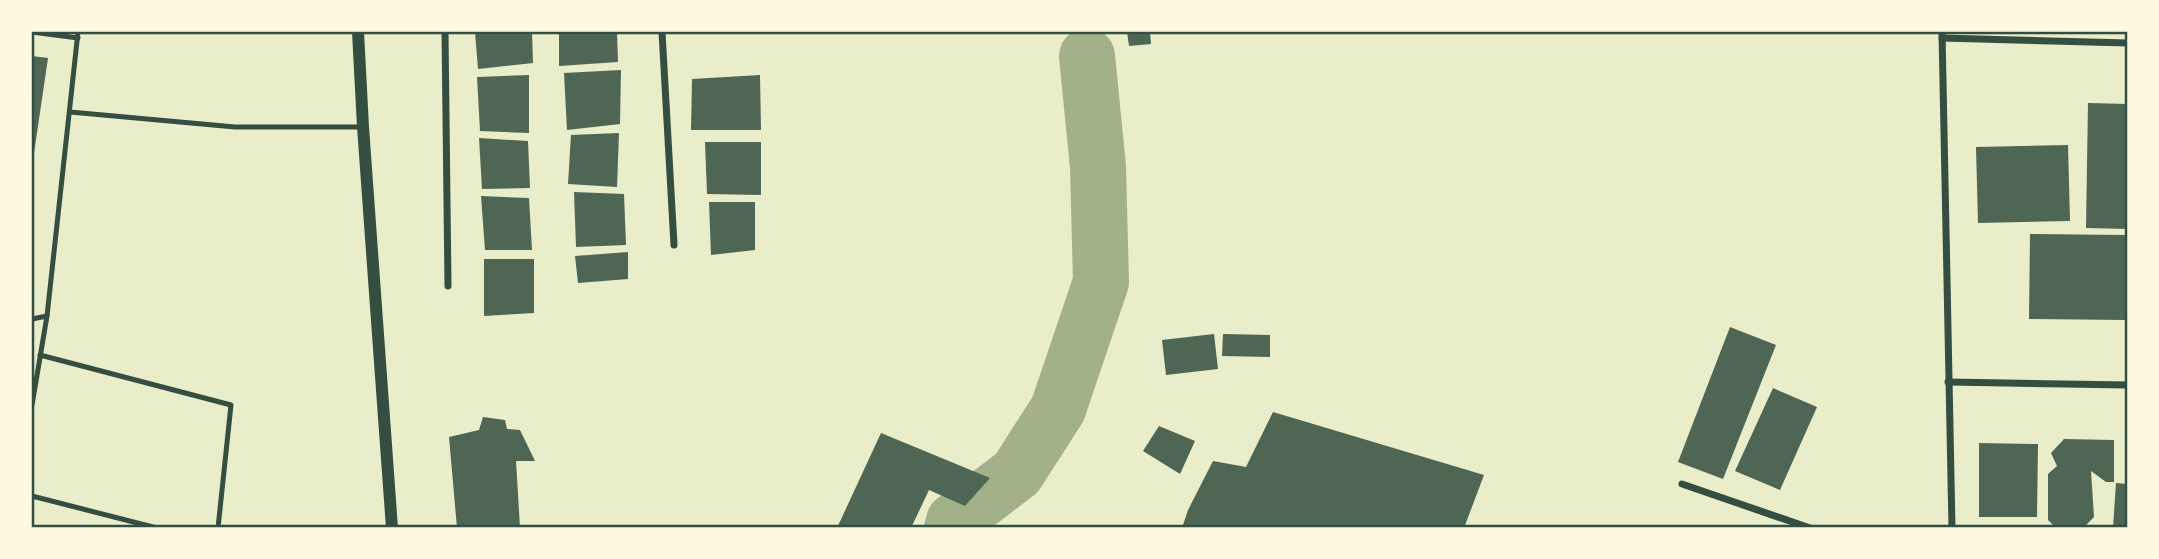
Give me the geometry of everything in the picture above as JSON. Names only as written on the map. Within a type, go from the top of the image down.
[{"type":"street","points":[[358,32],[393,527]]},
{"type":"street","points":[[445,32],[448,286]]},
{"type":"street","points":[[662,32],[674,245]]},
{"type":"street","points":[[1952,527],[1942,35],[2127,43]]},
{"type":"street","points":[[1948,382],[2127,385]]},
{"type":"street","points":[[1682,484],[1810,527]]},
{"type":"lane","points":[[32,32],[78,35],[47,316],[32,405]]},
{"type":"lane","points":[[70,112],[235,127],[363,127]]},
{"type":"lane","points":[[32,319],[47,316]]},
{"type":"lane","points":[[40,355],[231,405],[218,527]]},
{"type":"lane","points":[[32,496],[157,527]]},
{"type":"building","points":[[475,32],[532,32],[533,63],[478,69]]},
{"type":"building","points":[[559,32],[617,32],[618,62],[559,66]]},
{"type":"building","points":[[1127,32],[1150,32],[1151,44],[1129,46]]},
{"type":"building","points":[[32,56],[48,58],[33,160],[32,160]]},
{"type":"building","points":[[621,70],[620,124],[567,130],[564,73]]},
{"type":"building","points":[[529,75],[529,133],[480,131],[477,77]]},
{"type":"building","points":[[760,75],[761,130],[691,130],[692,79]]},
{"type":"building","points":[[2088,103],[2128,104],[2128,229],[2086,228]]},
{"type":"building","points":[[619,133],[617,187],[568,184],[571,135]]},
{"type":"building","points":[[479,138],[528,141],[530,188],[482,189]]},
{"type":"building","points":[[705,142],[761,142],[761,195],[707,194]]},
{"type":"building","points":[[2068,145],[2070,221],[1978,223],[1976,147]]},
{"type":"building","points":[[574,192],[624,194],[626,245],[576,247]]},
{"type":"building","points":[[481,196],[529,198],[532,250],[485,250]]},
{"type":"building","points":[[709,202],[755,202],[755,250],[711,255]]},
{"type":"building","points":[[2030,234],[2127,235],[2126,320],[2029,319]]},
{"type":"building","points":[[628,252],[628,279],[578,283],[575,256]]},
{"type":"building","points":[[484,259],[534,259],[534,313],[484,316]]},
{"type":"building","points":[[1730,327],[1776,345],[1723,479],[1678,462]]},
{"type":"building","points":[[1214,334],[1218,369],[1166,375],[1162,340]]},
{"type":"building","points":[[1223,334],[1270,335],[1270,357],[1222,356]]},
{"type":"building","points":[[1773,388],[1817,407],[1780,490],[1735,471]]},
{"type":"building","points":[[1273,412],[1484,475],[1464,528],[1182,528],[1188,510],[1213,461],[1246,467]]},
{"type":"building","points":[[483,417],[505,420],[507,429],[520,430],[535,461],[516,461],[520,528],[457,528],[449,437],[479,430]]},
{"type":"building","points":[[1159,426],[1195,441],[1180,474],[1143,451]]},
{"type":"building","points":[[881,433],[990,478],[965,506],[929,490],[911,528],[837,528]]},
{"type":"building","points":[[2064,439],[2114,440],[2114,482],[2106,482],[2091,471],[2094,517],[2083,528],[2056,528],[2048,520],[2048,474],[2057,466],[2051,453]]},
{"type":"building","points":[[1979,443],[2038,444],[2037,517],[1979,517]]},
{"type":"building","points":[[2116,483],[2128,484],[2128,528],[2113,528]]},
{"type":"waterway","points":[[952,528],[954,521],[1017,473],[1058,409],[1101,282],[1098,167],[1087,56]]}]
